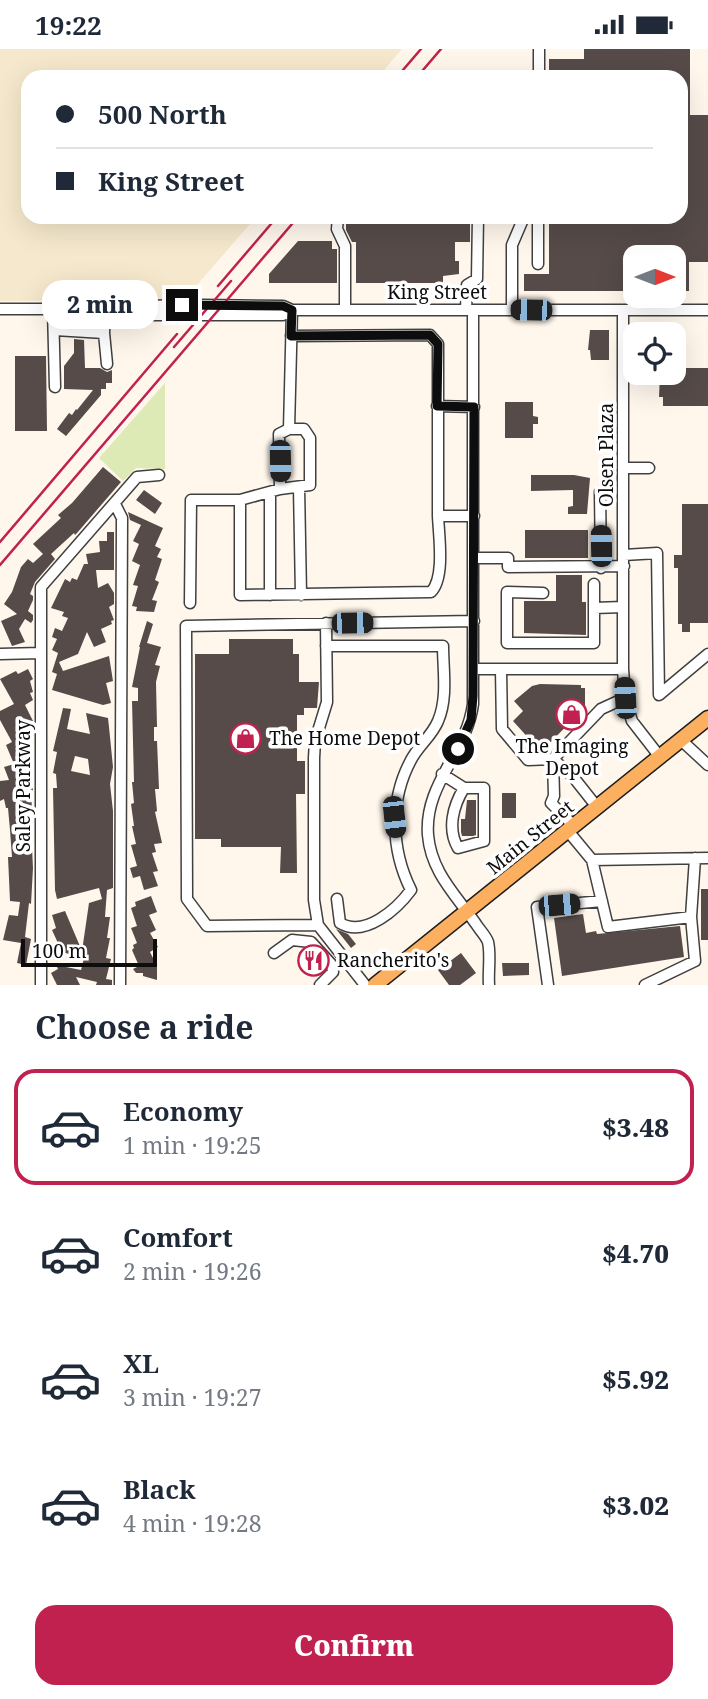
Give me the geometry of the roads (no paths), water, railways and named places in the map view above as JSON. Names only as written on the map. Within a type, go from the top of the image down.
[{"type":"main road","name":"Main Street","points":[[375,985],[681,740],[705,725]]},
{"type":"street","points":[[539,49],[539,70]]},
{"type":"street","points":[[337,224],[345,246],[345,309]]},
{"type":"street","points":[[478,224],[477,279],[467,285],[474,407],[473,704],[468,728],[442,775],[429,812],[429,845],[444,883],[488,941],[489,985]]},
{"type":"street","points":[[512,309],[512,245],[521,224]]},
{"type":"street","points":[[538,224],[538,264]]},
{"type":"street","name":"King Street","points":[[0,309],[129,309],[141,306],[202,305],[283,306],[292,310],[708,310]]},
{"type":"street","points":[[53,309],[55,387]]},
{"type":"street","points":[[105,309],[107,364]]},
{"type":"street","points":[[289,429],[292,310]]},
{"type":"street","name":"Olsen Plaza","points":[[624,310],[625,698],[632,721],[660,757]]},
{"type":"street","points":[[55,330],[104,333]]},
{"type":"street","points":[[240,500],[240,595],[431,592],[438,586],[438,344],[430,335],[291,336]]},
{"type":"street","points":[[437,406],[474,407]]},
{"type":"street","points":[[190,603],[191,500],[240,500],[275,490],[310,485],[310,438],[304,429],[289,429],[279,434],[275,490],[270,595]]},
{"type":"street","points":[[624,468],[649,468]]},
{"type":"street","points":[[120,985],[122,518],[115,504],[137,477],[159,475]]},
{"type":"street","points":[[299,487],[301,595]]},
{"type":"street","points":[[600,492],[601,568]]},
{"type":"street","name":"Saley Parkway","points":[[41,985],[41,587],[115,504]]},
{"type":"street","points":[[600,507],[624,507]]},
{"type":"street","points":[[438,516],[474,516]]},
{"type":"street","points":[[474,558],[508,558],[508,567],[601,568],[657,554],[659,695],[708,654]]},
{"type":"street","points":[[543,593],[507,592],[507,643],[594,643],[594,584]]},
{"type":"street","points":[[594,608],[624,607]]},
{"type":"street","points":[[317,925],[207,926],[187,899],[186,626],[474,621]]},
{"type":"street","points":[[326,623],[327,702],[315,741],[314,758],[314,900],[317,925],[365,985]]},
{"type":"street","points":[[326,646],[443,646],[443,702],[439,719],[433,732],[411,760],[400,789],[394,817],[402,873],[411,890],[403,900],[369,926],[347,927],[340,923],[337,899]]},
{"type":"street","points":[[0,654],[41,653]]},
{"type":"street","points":[[474,669],[623,669]]},
{"type":"street","points":[[500,669],[502,729],[528,760],[553,759],[575,778],[597,807]]},
{"type":"street","points":[[625,698],[601,709],[553,759],[554,796],[551,803],[592,860],[608,927],[691,917]]},
{"type":"street","points":[[681,740],[708,765]]},
{"type":"street","points":[[442,775],[464,788],[484,788],[484,841],[458,848],[454,840],[452,817],[464,788]]},
{"type":"street","points":[[645,985],[695,961],[691,917],[695,858]]},
{"type":"street","points":[[592,860],[708,858]]},
{"type":"street","points":[[548,985],[537,907],[602,901]]},
{"type":"street","points":[[274,953],[292,940],[311,942],[332,965],[333,972],[320,985]]},
{"type":"railway","points":[[403,70],[421,49]]},
{"type":"railway","points":[[423,70],[441,49]]},
{"type":"railway","points":[[218,286],[271,224]]},
{"type":"railway","points":[[0,565],[292,224]]},
{"type":"railway","points":[[174,347],[231,281]]},
{"type":"railway","points":[[0,542],[177,334]]},
{"type":"place","name":"The Imaging Depot","points":[[572,715]]},
{"type":"place","name":"The Home Depot","points":[[246,738]]},
{"type":"place","name":"Rancherito's","points":[[314,960]]}]
